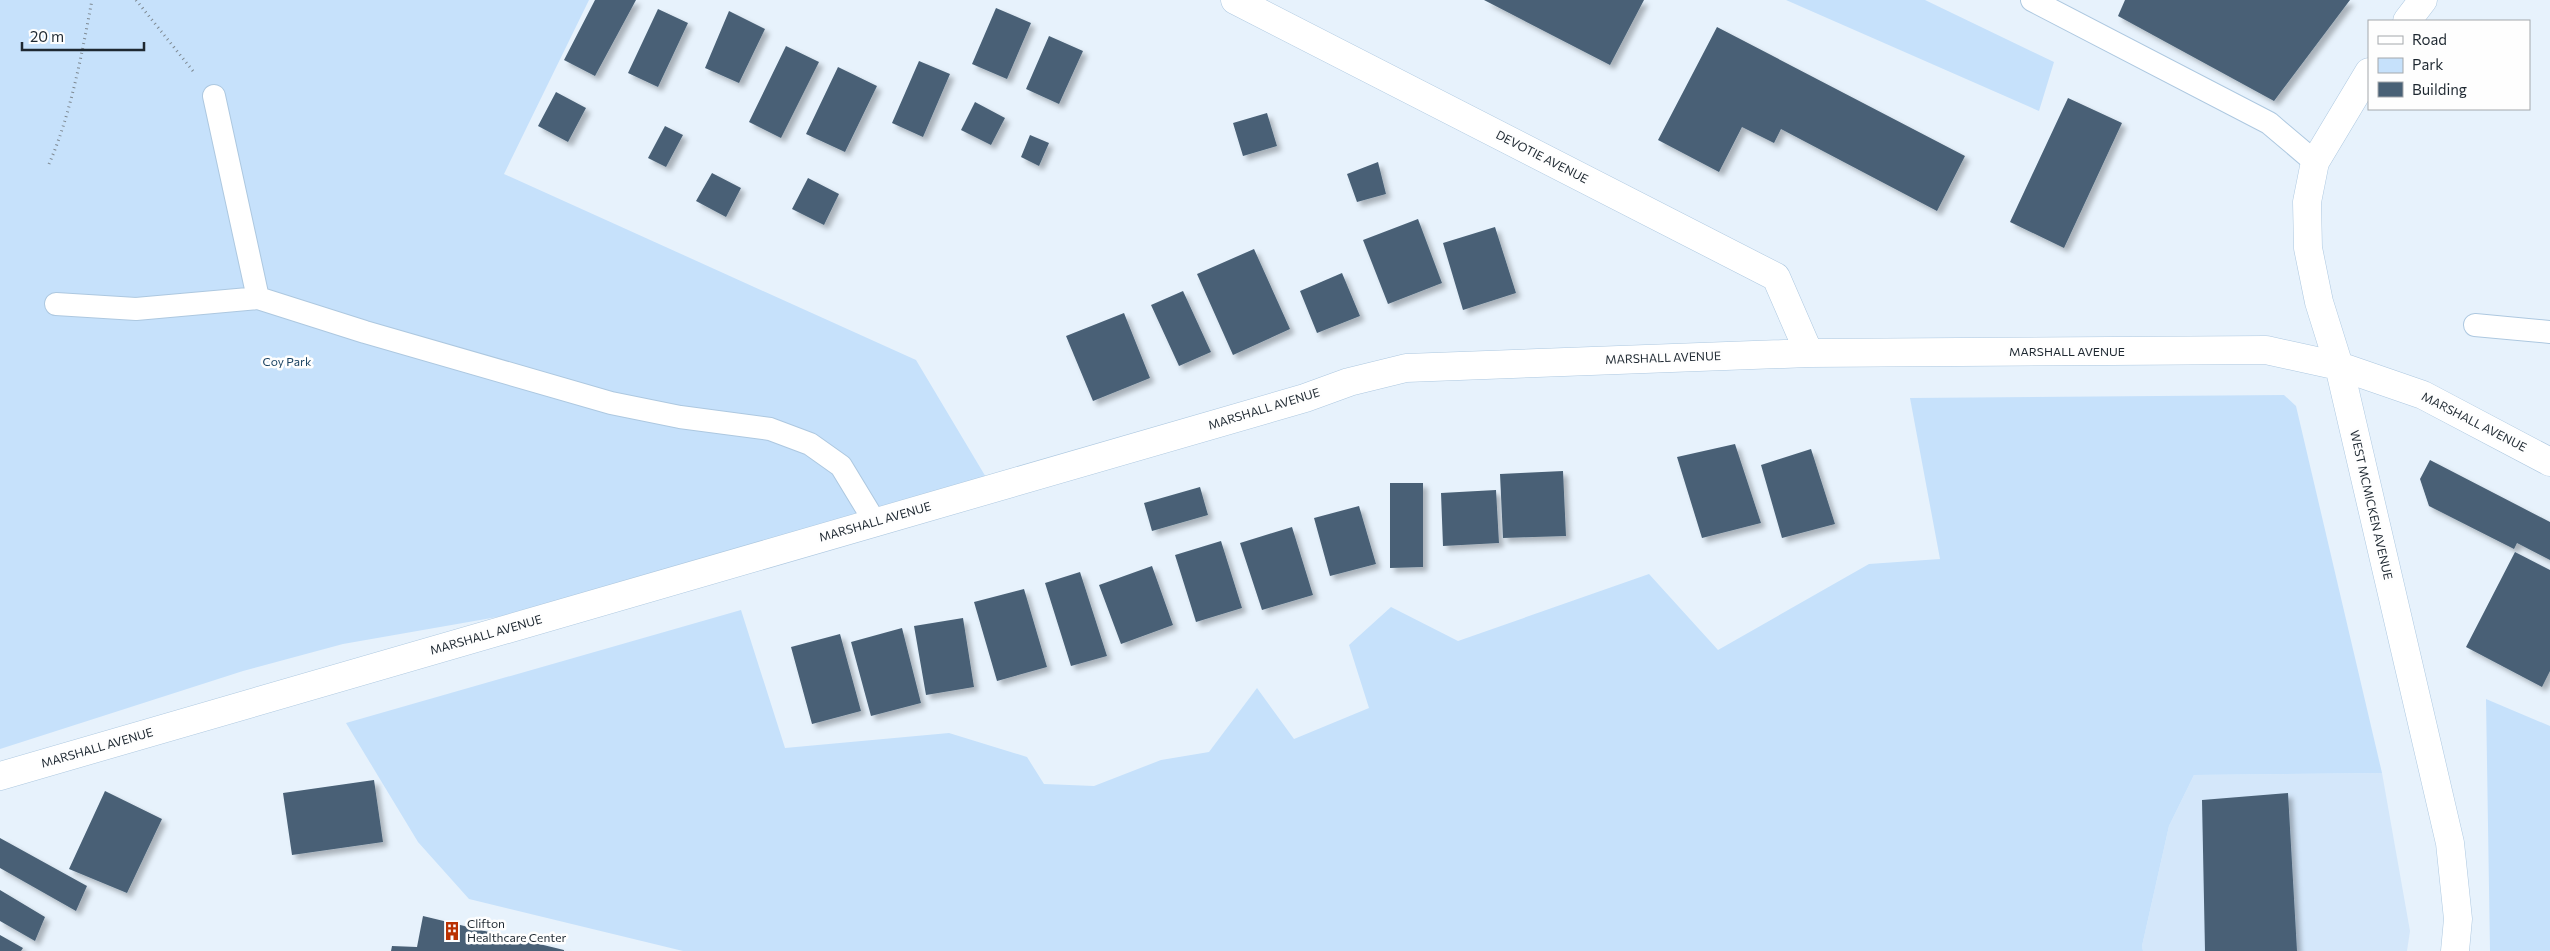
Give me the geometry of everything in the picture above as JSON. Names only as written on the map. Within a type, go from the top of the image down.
[{"type":"street","name":"DEVOTIE AVENUE","points":[[1235,0],[1776,277],[1809,353]]},
{"type":"street","points":[[2408,20],[2423,0]]},
{"type":"street","name":"WEST MCMICKEN AVENUE","points":[[2368,74],[2315,162],[2307,202],[2308,248],[2319,302],[2338,366],[2450,842],[2458,919],[2454,951]]},
{"type":"street","name":"MARSHALL AVENUE","points":[[0,776],[1306,398],[1349,382],[1406,368],[1809,353],[2266,350],[2338,366],[2423,395],[2550,462]]},
{"type":"lane","points":[[2032,0],[2269,123],[2315,162]]},
{"type":"lane","points":[[214,96],[258,298]]},
{"type":"lane","points":[[56,304],[136,310],[258,298],[365,332],[611,403],[680,417],[770,430],[810,444],[841,466],[875,522]]},
{"type":"lane","points":[[2475,325],[2550,332]]},
{"type":"path","points":[[49,164],[58,144],[84,42],[92,0]]},
{"type":"path","points":[[136,0],[214,96]]},
{"type":"shaded area","points":[[2382,773],[2410,931],[2407,951],[2143,951],[2142,946],[2169,826],[2194,775]]},
{"type":"green space","name":"Coy Park","points":[[0,0],[589,0],[504,174],[916,360],[993,489],[628,594],[343,644],[243,671],[0,749]]},
{"type":"green space","points":[[1786,0],[1925,0],[2054,62],[2039,111]]},
{"type":"green space","points":[[2284,395],[2296,406],[2382,773],[2194,775],[2169,826],[2142,946],[2143,951],[683,951],[469,899],[418,842],[346,723],[741,610],[785,748],[949,733],[1027,757],[1044,784],[1094,786],[1161,760],[1209,752],[1257,688],[1294,739],[1369,708],[1349,645],[1391,607],[1458,641],[1649,574],[1718,650],[1869,564],[1940,559],[1910,398]]},
{"type":"green space","points":[[2486,699],[2550,726],[2550,951],[2490,951]]},
{"type":"building","points":[[595,0],[636,0],[595,76],[564,60]]},
{"type":"building","points":[[1484,0],[1644,0],[1610,65]]},
{"type":"building","points":[[2125,0],[2350,0],[2274,101],[2118,16]]},
{"type":"building","points":[[996,8],[1031,23],[1007,79],[972,64]]},
{"type":"building","points":[[658,9],[688,23],[658,87],[628,73]]},
{"type":"building","points":[[729,11],[765,29],[739,83],[705,68]]},
{"type":"building","points":[[1717,27],[1965,156],[1937,211],[1781,129],[1774,143],[1742,127],[1719,172],[1658,140]]},
{"type":"building","points":[[1049,36],[1083,51],[1059,104],[1026,89]]},
{"type":"building","points":[[786,46],[819,62],[781,138],[749,122]]},
{"type":"building","points":[[919,61],[950,74],[923,137],[892,123]]},
{"type":"building","points":[[838,67],[877,86],[845,152],[806,134]]},
{"type":"building","points":[[556,92],[586,108],[568,142],[538,126]]},
{"type":"building","points":[[2068,98],[2122,123],[2064,248],[2010,222]]},
{"type":"building","points":[[975,102],[1005,118],[991,145],[961,130]]},
{"type":"building","points":[[1267,113],[1277,146],[1243,156],[1233,123]]},
{"type":"building","points":[[665,126],[683,135],[666,167],[648,158]]},
{"type":"building","points":[[1030,135],[1049,143],[1039,166],[1021,157]]},
{"type":"building","points":[[1378,162],[1386,194],[1357,202],[1347,174]]},
{"type":"building","points":[[712,173],[741,188],[726,217],[696,201]]},
{"type":"building","points":[[808,178],[839,194],[824,225],[792,209]]},
{"type":"building","points":[[1418,219],[1442,283],[1388,304],[1363,240]]},
{"type":"building","points":[[1495,227],[1516,293],[1463,310],[1443,243]]},
{"type":"building","points":[[1254,249],[1290,329],[1233,355],[1197,274]]},
{"type":"building","points":[[1342,273],[1360,316],[1317,333],[1300,291]]},
{"type":"building","points":[[1183,291],[1211,352],[1179,366],[1151,305]]},
{"type":"building","points":[[1124,313],[1150,378],[1093,401],[1066,336]]},
{"type":"building","points":[[1735,444],[1761,523],[1702,538],[1677,457]]},
{"type":"building","points":[[1811,449],[1835,524],[1782,538],[1761,465]]},
{"type":"building","points":[[2430,460],[2550,522],[2550,560],[2517,543],[2514,549],[2429,506],[2420,479]]},
{"type":"building","points":[[1563,471],[1566,536],[1503,538],[1500,474]]},
{"type":"building","points":[[1390,483],[1423,483],[1423,567],[1390,568]]},
{"type":"building","points":[[1200,487],[1208,515],[1152,531],[1144,503]]},
{"type":"building","points":[[1496,490],[1499,543],[1443,546],[1441,493]]},
{"type":"building","points":[[1359,506],[1376,564],[1330,576],[1314,518]]},
{"type":"building","points":[[1292,527],[1313,595],[1262,610],[1240,543]]},
{"type":"building","points":[[1221,541],[1242,608],[1196,622],[1175,555]]},
{"type":"building","points":[[2515,552],[2550,570],[2550,671],[2542,687],[2466,647]]},
{"type":"building","points":[[1152,566],[1173,625],[1121,644],[1099,585]]},
{"type":"building","points":[[1080,572],[1107,656],[1071,666],[1045,583]]},
{"type":"building","points":[[1024,589],[1047,667],[997,681],[974,602]]},
{"type":"building","points":[[963,618],[974,687],[926,695],[914,626]]},
{"type":"building","points":[[902,628],[921,703],[871,716],[851,642]]},
{"type":"building","points":[[840,634],[861,711],[812,724],[791,647]]},
{"type":"building","points":[[374,780],[383,842],[292,855],[283,793]]},
{"type":"building","points":[[105,791],[162,819],[127,893],[69,869]]},
{"type":"building","points":[[2288,793],[2297,951],[2205,951],[2202,800]]},
{"type":"building","points":[[0,838],[87,886],[76,911],[0,868]]},
{"type":"building","points":[[0,890],[45,917],[35,941],[0,921]]},
{"type":"building","name":"Clifton Healthcare Center","points":[[423,916],[564,951],[391,951],[392,946],[417,947]]},
{"type":"building","points":[[0,935],[23,948],[21,951],[0,951]]},
{"type":"place","name":"Clifton Healthcare Center","points":[[452,931]]}]
